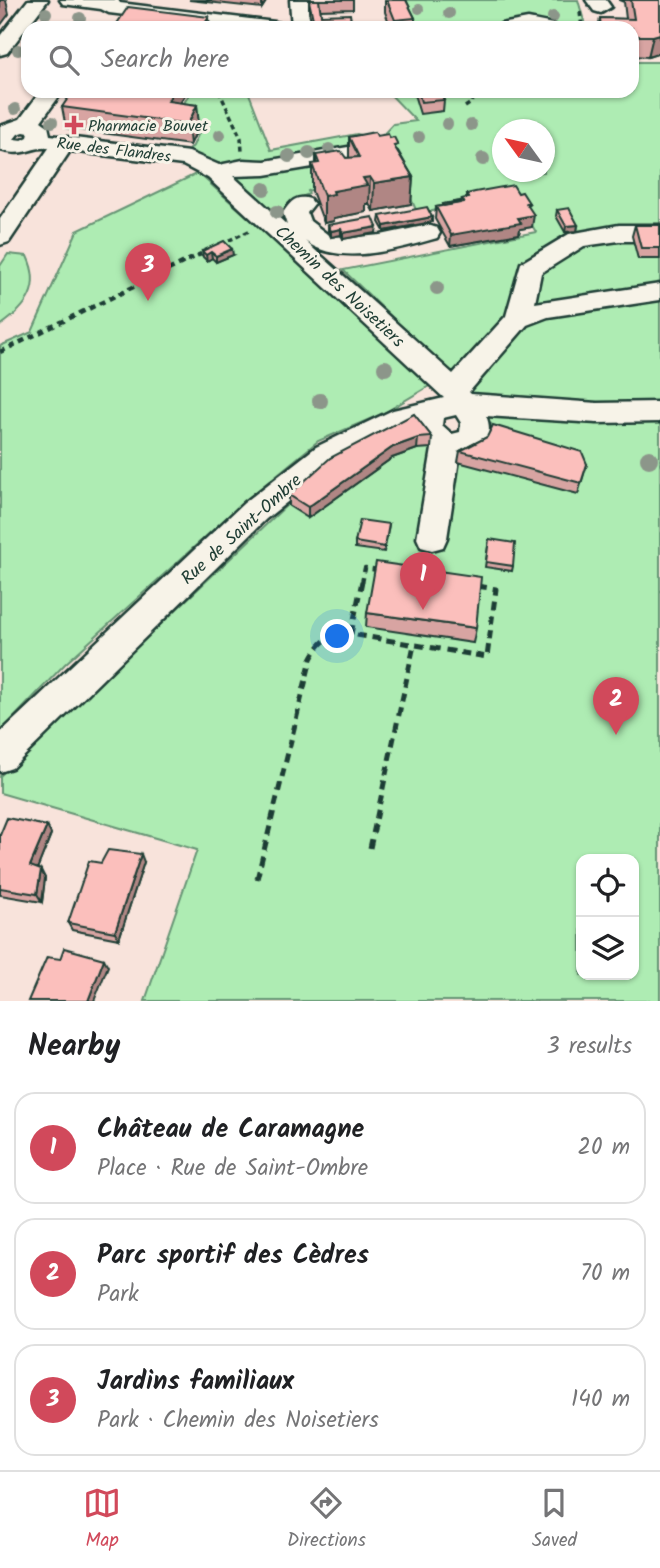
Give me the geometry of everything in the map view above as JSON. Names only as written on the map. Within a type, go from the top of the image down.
[{"type":"street","points":[[22,21],[38,0]]},
{"type":"street","points":[[69,0],[108,8],[217,21]]},
{"type":"street","points":[[300,0],[300,21]]},
{"type":"street","points":[[516,21],[520,18],[523,7]]},
{"type":"street","points":[[0,49],[21,22]]},
{"type":"street","points":[[1,138],[10,129],[33,133],[49,98]]},
{"type":"street","name":"Rue des Flandres","points":[[33,133],[64,143],[189,159]]},
{"type":"street","points":[[0,237],[64,143]]},
{"type":"street","points":[[231,165],[265,168],[360,144]]},
{"type":"street","name":"Chemin des Noisetiers","points":[[189,159],[231,165],[286,229],[458,397]]},
{"type":"street","points":[[286,229],[299,225],[295,213],[302,204]]},
{"type":"street","points":[[286,229],[338,246],[428,233]]},
{"type":"street","points":[[447,446],[474,439],[475,422],[458,397],[518,319],[530,269],[578,239],[620,233],[660,233]]},
{"type":"street","points":[[518,319],[544,309],[660,292]]},
{"type":"street","name":"Rue de Saint-Ombre","points":[[0,756],[265,503],[326,455],[403,417],[429,410],[458,397],[597,414],[660,412]]},
{"type":"street","points":[[429,410],[428,428],[447,446]]},
{"type":"street","points":[[431,552],[447,446]]},
{"type":"path","points":[[220,98],[244,146],[231,165]]},
{"type":"path","points":[[465,107],[473,98]]},
{"type":"path","points":[[0,352],[286,229]]},
{"type":"path","points":[[428,578],[431,552]]},
{"type":"path","points":[[257,878],[311,659],[317,646],[329,635],[351,634],[487,657],[496,589],[365,568],[351,634]]},
{"type":"path","points":[[370,848],[414,645]]},
{"type":"green space","points":[[408,0],[578,0],[584,21],[408,21],[402,9]]},
{"type":"green space","points":[[639,62],[660,62],[660,407],[465,395],[445,368],[343,270],[536,232],[513,194],[418,214],[391,156],[308,191],[309,194],[296,199],[287,207],[289,225],[283,228],[186,154],[193,146],[202,126],[186,123],[176,117],[187,98],[251,98],[271,150],[357,134],[378,140],[393,124],[416,121],[394,98],[639,98]]},
{"type":"green space","points":[[198,173],[434,383],[384,413],[318,441],[246,500],[65,664],[0,732],[0,346],[32,332],[77,231]]},
{"type":"green space","points":[[8,254],[27,256],[33,278],[32,287],[18,312],[0,326],[0,266]]},
{"type":"green space","points":[[475,407],[660,417],[660,1001],[145,1001],[197,850],[0,793],[0,776],[327,467],[414,420],[454,449],[493,426]]},
{"type":"building","points":[[319,0],[321,15],[350,14],[351,21],[313,21],[309,1]]},
{"type":"building","points":[[387,0],[406,0],[415,18],[395,20]]},
{"type":"building","points":[[631,0],[660,0],[660,34],[639,36],[639,21],[600,21],[600,18],[634,19]]},
{"type":"building","points":[[128,7],[209,17],[206,21],[119,21]]},
{"type":"building","points":[[68,98],[170,98],[168,101],[197,105],[188,124],[62,107]]},
{"type":"building","points":[[420,98],[444,100],[421,102]]},
{"type":"building","points":[[375,132],[377,136],[388,134],[390,138],[394,137],[398,145],[394,146],[413,177],[374,183],[370,177],[363,178],[367,185],[333,191],[334,194],[324,196],[312,164],[319,163],[316,155],[341,151],[346,158],[359,157],[349,137]]},
{"type":"building","points":[[513,185],[518,193],[522,192],[534,215],[518,218],[521,223],[451,235],[436,207],[464,202],[462,199],[469,198],[467,194]]},
{"type":"building","points":[[461,201],[444,206],[443,204]]},
{"type":"building","points":[[427,207],[432,217],[384,226],[380,216]]},
{"type":"building","points":[[569,208],[578,225],[566,226],[557,210]]},
{"type":"building","points":[[373,217],[377,227],[343,233],[341,229],[331,231],[328,225]]},
{"type":"building","points":[[635,225],[660,225],[660,248],[641,248]]},
{"type":"building","points":[[224,241],[232,249],[216,256],[211,252],[206,255],[202,251]]},
{"type":"building","points":[[414,414],[432,437],[418,438],[393,447],[308,507],[289,495],[330,458]]},
{"type":"building","points":[[493,425],[582,452],[587,464],[581,483],[460,451],[487,437]]},
{"type":"building","points":[[360,520],[389,524],[385,547],[355,542]]},
{"type":"building","points":[[489,539],[515,543],[513,566],[486,562]]},
{"type":"building","points":[[376,562],[481,577],[476,628],[367,613]]},
{"type":"building","points":[[7,818],[47,826],[30,866],[41,870],[37,894],[0,888],[0,835]]},
{"type":"building","points":[[108,850],[141,854],[115,932],[68,923],[89,861],[101,863]]},
{"type":"building","points":[[64,948],[104,959],[88,1001],[28,1001],[47,957],[60,959]]},
{"type":"place","name":"Pharmacie Bouvet","points":[[74,125]]},
{"type":"place","name":"Jardins familiaux","points":[[148,301]]},
{"type":"place","name":"Château de Caramagne","points":[[423,610]]},
{"type":"place","name":"Parc sportif des Cèdres","points":[[616,735]]}]
